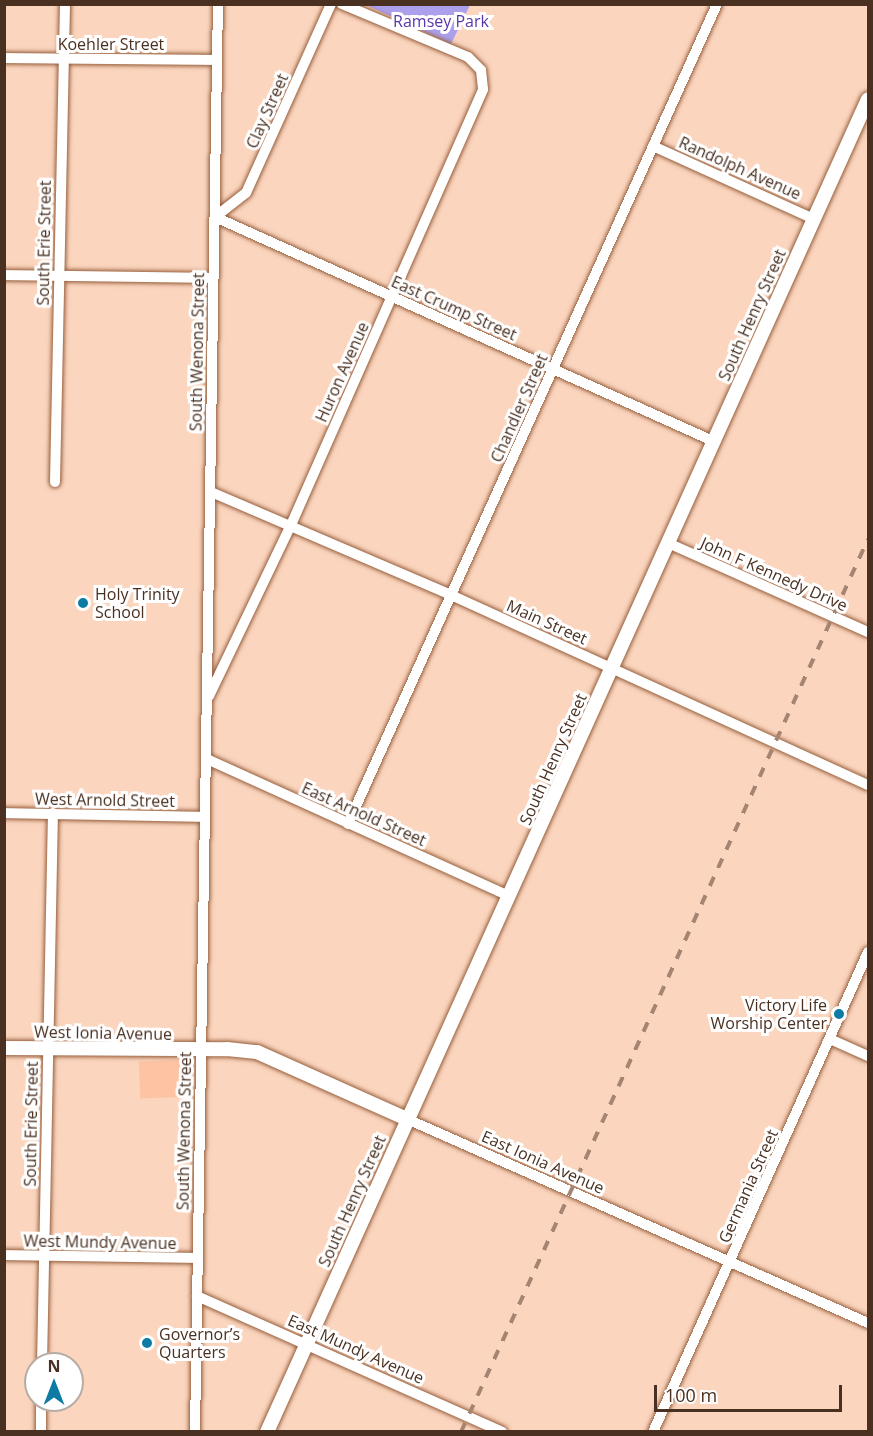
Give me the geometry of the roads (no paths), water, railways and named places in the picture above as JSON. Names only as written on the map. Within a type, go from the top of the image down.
[{"type":"street","name":"South Erie Street","points":[[55,482],[65,4]]},
{"type":"street","name":"South Wenona Street","points":[[195,1431],[218,4]]},
{"type":"street","name":"Clay Street","points":[[215,217],[246,194],[331,4]]},
{"type":"street","name":"Huron Avenue","points":[[207,699],[291,525],[391,296],[480,101],[482,70],[468,57],[342,4]]},
{"type":"street","name":"Chandler Street","points":[[348,824],[717,4]]},
{"type":"street","name":"Koehler Street","points":[[4,58],[217,60]]},
{"type":"street","name":"South Henry Street","points":[[267,1431],[868,99]]},
{"type":"street","name":"Randolph Avenue","points":[[653,146],[814,219]]},
{"type":"street","name":"East Crump Street","points":[[215,217],[713,441]]},
{"type":"street","points":[[4,275],[213,278]]},
{"type":"street","name":"Main Street","points":[[211,492],[451,596],[868,785]]},
{"type":"street","name":"John F Kennedy Drive","points":[[668,543],[868,632]]},
{"type":"street","name":"East Arnold Street","points":[[207,759],[509,896]]},
{"type":"street","name":"West Arnold Street","points":[[4,813],[205,817]]},
{"type":"street","name":"South Erie Street","points":[[42,1352],[53,813]]},
{"type":"street","name":"Germania Street","points":[[653,1431],[868,952]]},
{"type":"street","points":[[830,1040],[868,1056]]},
{"type":"street","name":"West Ionia Avenue","points":[[4,1048],[201,1050]]},
{"type":"street","name":"East Ionia Avenue","points":[[201,1050],[257,1052],[868,1323]]},
{"type":"street","name":"West Mundy Avenue","points":[[4,1255],[196,1258]]},
{"type":"street","name":"East Mundy Avenue","points":[[197,1296],[308,1342],[502,1431]]},
{"type":"street","points":[[41,1412],[41,1431]]},
{"type":"railway","points":[[461,1432],[868,539]]},
{"type":"place","name":"Holy Trinity School","points":[[83,603]]},
{"type":"place","name":"Victory Life Worship Center","points":[[839,1014]]},
{"type":"place","name":"Governor’s Quarters","points":[[147,1343]]},
{"type":"park label","name":"Ramsey Park","points":[[441,21]]}]
